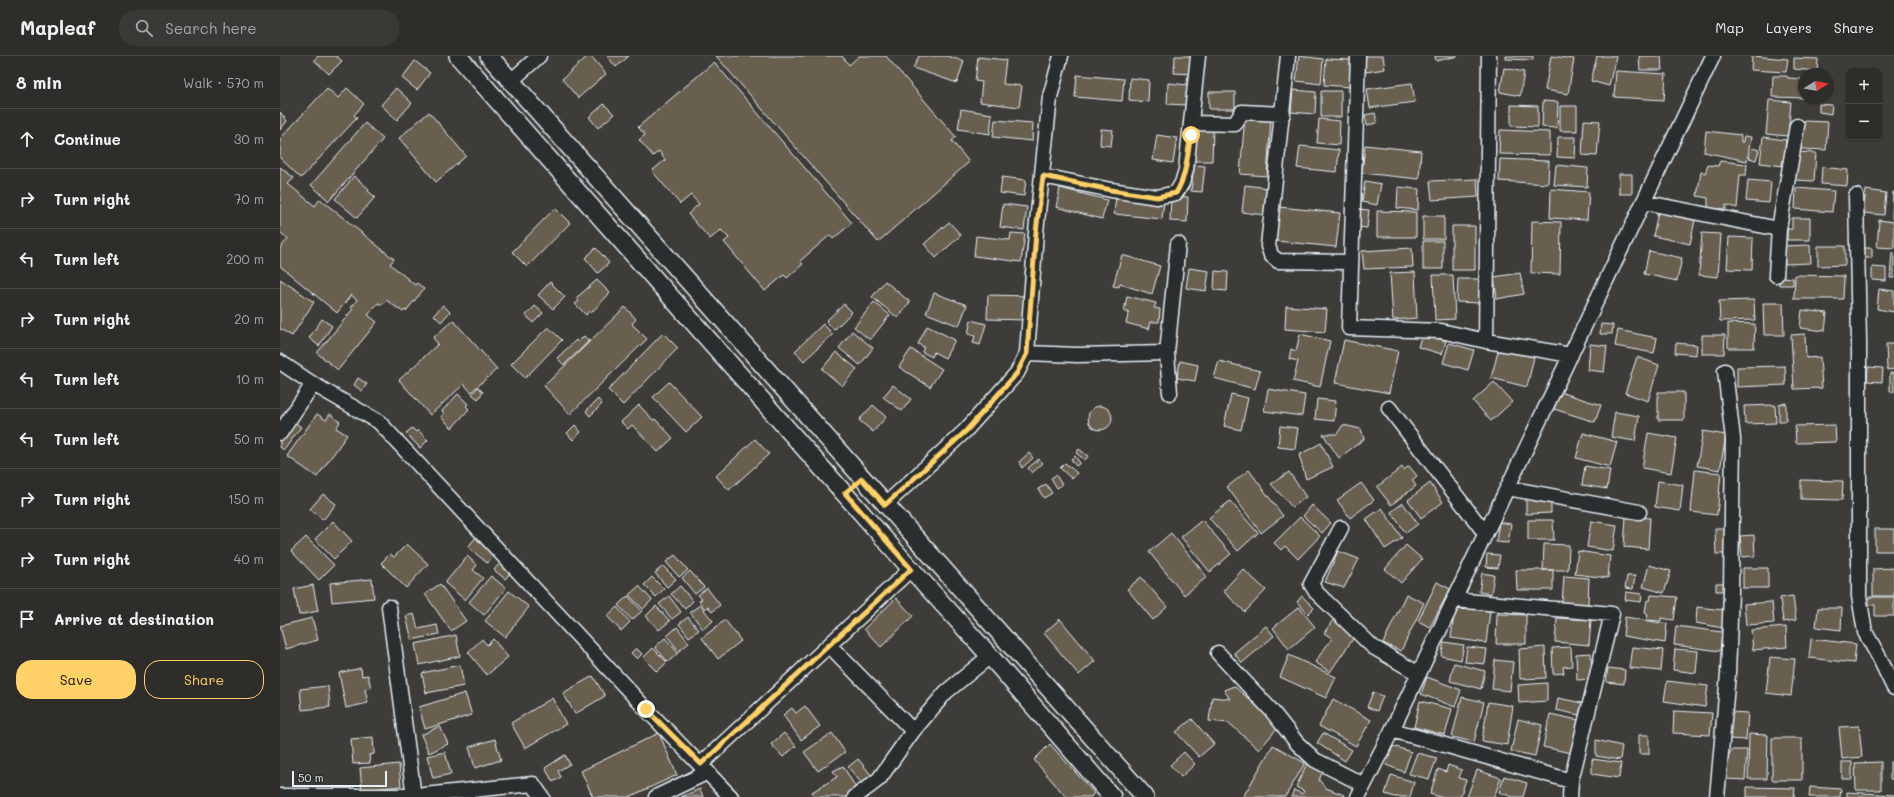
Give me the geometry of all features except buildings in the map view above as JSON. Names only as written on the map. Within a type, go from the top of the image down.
[{"type":"main road","points":[[458,56],[911,569],[990,656],[1112,797]]},
{"type":"main road","points":[[489,56],[1145,797]]},
{"type":"main road","points":[[700,331],[717,315]]},
{"type":"main road","points":[[845,493],[862,479]]},
{"type":"street","points":[[511,80],[539,56]]},
{"type":"street","points":[[885,505],[966,431],[1017,373],[1027,353],[1036,232],[1050,97],[1061,56]]},
{"type":"street","points":[[1043,176],[1111,190],[1157,197],[1176,193],[1182,183],[1186,170],[1198,56]]},
{"type":"street","points":[[1288,56],[1268,246],[1271,256],[1278,261],[1350,262]]},
{"type":"street","points":[[1358,56],[1349,328],[1441,331],[1571,355]]},
{"type":"street","points":[[1486,340],[1489,56]]},
{"type":"street","points":[[1218,653],[1315,760],[1361,791],[1419,674],[1713,56]]},
{"type":"street","points":[[1192,123],[1235,124],[1242,112],[1283,114]]},
{"type":"street","points":[[1776,275],[1779,229],[1797,126]]},
{"type":"street","points":[[1856,196],[1859,349],[1859,596],[1865,632],[1879,656],[1894,688]]},
{"type":"street","points":[[1643,202],[1779,229]]},
{"type":"street","points":[[1170,393],[1167,354],[1178,244]]},
{"type":"street","points":[[1027,353],[1077,355],[1167,354]]},
{"type":"street","points":[[280,362],[313,384],[379,422],[646,709],[731,797]]},
{"type":"street","points":[[1717,797],[1728,674],[1731,591],[1733,439],[1725,371]]},
{"type":"street","points":[[280,433],[313,384]]},
{"type":"street","points":[[1389,408],[1485,533]]},
{"type":"street","points":[[1507,488],[1639,512]]},
{"type":"street","points":[[1341,528],[1311,584],[1316,592],[1373,647],[1419,674]]},
{"type":"street","points":[[656,797],[704,768],[829,645],[911,569]]},
{"type":"street","points":[[1454,600],[1612,614],[1571,781],[1570,797]]},
{"type":"street","points":[[390,607],[414,796]]},
{"type":"street","points":[[829,645],[913,731]]},
{"type":"street","points":[[855,797],[880,779],[913,731],[946,692],[990,656]]},
{"type":"street","points":[[1392,730],[1571,781]]},
{"type":"street","points":[[280,792],[281,797],[414,796],[533,784],[542,797]]},
{"type":"route","points":[[646,709],[701,764],[911,569],[845,493],[862,479],[885,505],[966,431],[1017,373],[1027,353],[1033,290],[1036,232],[1043,176],[1111,190],[1157,197],[1176,193],[1182,183],[1186,170],[1191,135]]}]
